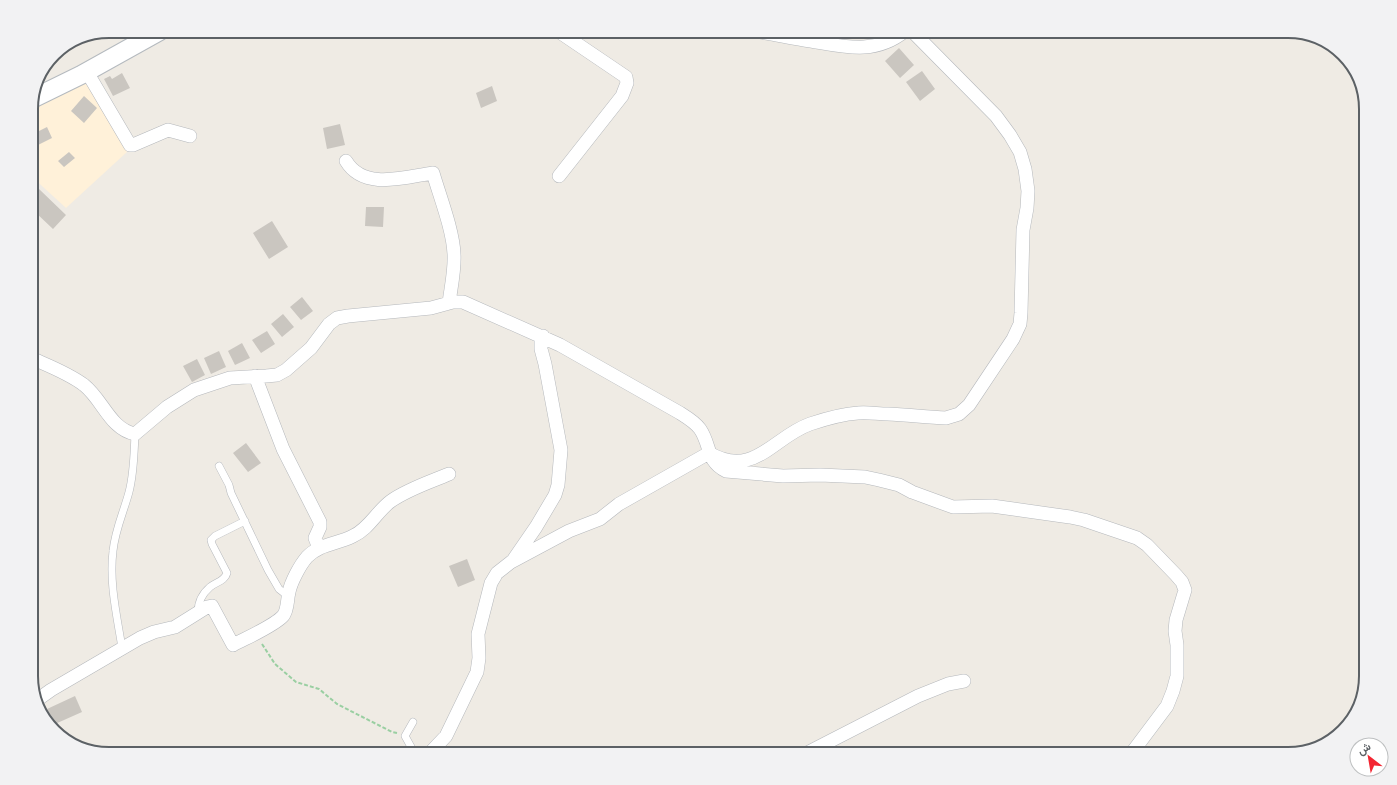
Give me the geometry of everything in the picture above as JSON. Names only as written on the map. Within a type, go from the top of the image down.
[{"type":"main road","points":[[40,95],[87,72],[148,38]]},
{"type":"street","points":[[559,176],[622,96],[627,83],[626,77],[568,38]]},
{"type":"street","points":[[794,38],[859,48],[876,46],[895,38]]},
{"type":"street","points":[[709,453],[726,461],[748,460],[762,454],[793,432],[809,424],[852,414],[866,413],[946,418],[959,414],[969,405],[1016,333],[1021,318],[1022,237],[1028,191],[1025,169],[1020,152],[996,116],[919,38]]},
{"type":"street","points":[[87,72],[130,145],[168,130],[190,136]]},
{"type":"street","points":[[346,161],[354,171],[373,179],[394,179],[433,173],[451,234],[454,252],[455,262],[449,303]]},
{"type":"street","points":[[38,361],[65,373],[84,386],[94,394],[112,419],[121,428],[127,432],[135,434],[167,407],[194,390],[230,378],[277,375],[286,370],[311,348],[329,324],[337,318],[431,308],[449,303],[463,302],[560,344],[691,420],[700,430],[705,439],[709,453],[714,462],[726,471],[783,476],[820,475],[865,477],[899,485],[912,492],[953,507],[992,506],[1070,517],[1084,520],[1137,538],[1147,545],[1176,575],[1182,582],[1185,590],[1176,620],[1177,676],[1173,691],[1167,706],[1136,747]]},
{"type":"street","points":[[511,562],[536,527],[555,495],[558,484],[561,450],[541,349],[541,341],[543,336]]},
{"type":"street","points":[[255,376],[283,449],[320,522],[320,527],[315,538],[319,548]]},
{"type":"street","points":[[436,747],[446,736],[474,679],[479,658],[478,634],[491,584],[497,573],[511,562],[569,531],[600,518],[619,504],[709,453]]},
{"type":"street","points":[[41,697],[147,634],[181,624],[198,612],[212,606],[233,645],[276,622],[283,615],[289,591],[303,561],[312,552],[353,536],[365,528],[392,501],[403,494],[449,474]]},
{"type":"street","points":[[819,747],[918,696],[943,686],[964,681]]},
{"type":"lane","points":[[122,648],[114,592],[112,567],[113,550],[129,491],[135,434]]},
{"type":"lane","points":[[219,466],[268,570],[280,589],[288,596]]},
{"type":"lane","points":[[198,612],[198,607],[204,593],[216,583],[223,580],[227,573],[211,540],[215,536],[245,521]]},
{"type":"lane","points":[[411,747],[405,736],[413,722]]},
{"type":"path","points":[[255,633],[275,664],[296,682],[319,689],[337,704],[392,732],[405,736]]},
{"type":"shaded area","points":[[84,80],[127,152],[66,208],[38,182],[38,102]]},
{"type":"building","points":[[899,48],[914,65],[900,78],[885,61]]},
{"type":"building","points":[[922,71],[935,89],[920,101],[906,82]]},
{"type":"building","points":[[122,73],[130,88],[113,96],[104,79],[110,76],[112,79]]},
{"type":"building","points":[[492,86],[497,101],[481,108],[476,93]]},
{"type":"building","points":[[84,96],[97,108],[84,123],[71,111]]},
{"type":"building","points":[[340,124],[345,145],[327,149],[323,128]]},
{"type":"building","points":[[47,127],[52,138],[38,145],[38,132]]},
{"type":"building","points":[[69,152],[75,158],[64,167],[58,161]]},
{"type":"building","points":[[39,189],[66,215],[53,229],[38,215]]},
{"type":"building","points":[[366,207],[384,207],[383,227],[365,226]]},
{"type":"building","points":[[272,221],[288,247],[269,259],[253,233]]},
{"type":"building","points":[[302,297],[313,311],[301,320],[290,307]]},
{"type":"building","points":[[283,314],[294,327],[282,337],[271,324]]},
{"type":"building","points":[[267,331],[275,344],[261,353],[252,340]]},
{"type":"building","points":[[242,343],[250,358],[235,365],[228,351]]},
{"type":"building","points":[[219,351],[226,367],[211,374],[204,358]]},
{"type":"building","points":[[197,359],[205,375],[192,382],[183,366]]},
{"type":"building","points":[[246,443],[261,463],[248,472],[233,453]]},
{"type":"building","points":[[467,559],[475,580],[458,587],[449,566]]},
{"type":"building","points":[[75,696],[82,712],[57,723],[47,709]]}]
